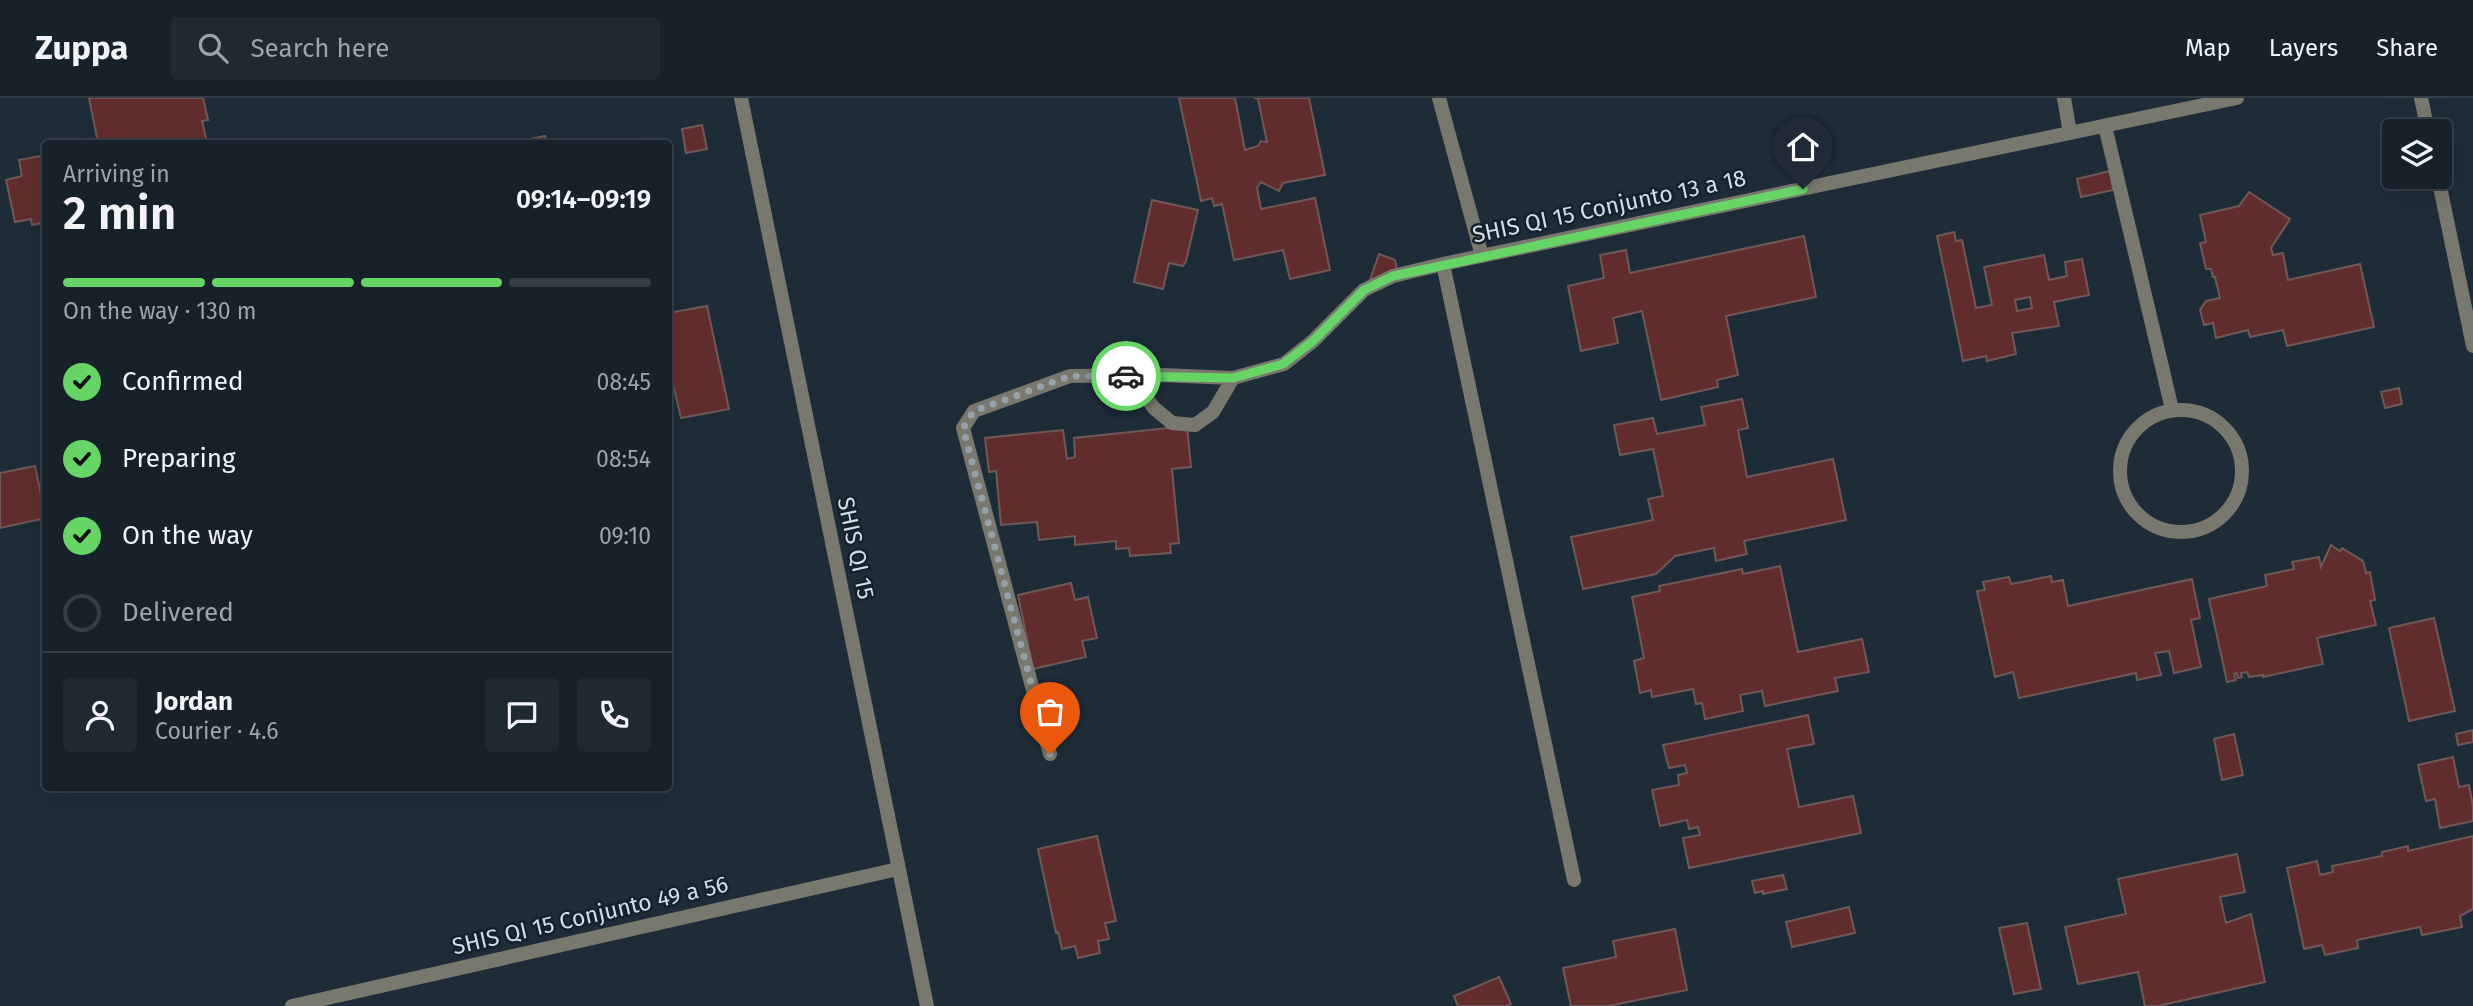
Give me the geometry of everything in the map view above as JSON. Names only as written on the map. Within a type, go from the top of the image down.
[{"type":"street","name":"SHIS QI 15","points":[[741,98],[927,1006]]},
{"type":"street","points":[[1439,98],[1482,256]]},
{"type":"street","points":[[2064,98],[2070,133]]},
{"type":"street","name":"SHIS QI 15 Conjunto 13 a 18","points":[[1050,754],[963,428],[974,411],[1070,376],[1233,378],[1283,364],[1313,341],[1364,290],[1393,276],[2237,98]]},
{"type":"street","points":[[2421,98],[2425,119]]},
{"type":"street","points":[[2105,126],[2172,409]]},
{"type":"street","points":[[2440,189],[2473,346]]},
{"type":"street","points":[[1443,264],[1574,880]]},
{"type":"street","points":[[1129,376],[1154,408],[1172,422],[1195,425],[1213,412],[1233,378]]},
{"type":"street","points":[[2172,409],[2207,415],[2234,438],[2244,472],[2234,506],[2206,528],[2172,533],[2140,517],[2121,488],[2121,453],[2140,423],[2172,409]]},
{"type":"street","name":"SHIS QI 15 Conjunto 49 a 56","points":[[292,1006],[898,869]]},
{"type":"building","points":[[89,98],[203,98],[208,120],[202,121],[207,140],[97,140]]},
{"type":"building","points":[[1179,98],[1235,98],[1245,150],[1258,146],[1261,141],[1267,142],[1258,99],[1254,98],[1309,98],[1325,175],[1283,183],[1279,191],[1261,182],[1257,188],[1261,209],[1315,198],[1330,270],[1290,279],[1283,250],[1234,260],[1222,204],[1214,206],[1212,198],[1201,201]]},
{"type":"building","points":[[702,125],[707,149],[686,153],[682,129]]},
{"type":"building","points":[[545,136],[546,140],[526,140]]},
{"type":"building","points":[[42,156],[42,223],[32,225],[31,219],[15,222],[6,180],[22,176],[19,160]]},
{"type":"building","points":[[2110,171],[2113,190],[2081,197],[2077,179]]},
{"type":"building","points":[[2249,192],[2290,219],[2271,248],[2273,255],[2283,253],[2288,280],[2360,264],[2374,327],[2287,346],[2283,330],[2250,337],[2248,330],[2216,338],[2213,323],[2204,325],[2200,310],[2206,301],[2220,298],[2215,277],[2211,269],[2206,269],[2200,243],[2206,242],[2200,215],[2239,206]]},
{"type":"building","points":[[1152,200],[1198,210],[1186,261],[1183,266],[1169,263],[1163,289],[1134,282]]},
{"type":"building","points":[[1954,232],[1956,241],[1962,240],[1976,308],[1992,305],[1984,267],[2044,255],[2049,280],[2067,276],[2065,262],[2082,259],[2089,295],[2054,302],[2059,326],[2012,333],[2016,354],[1987,361],[1986,356],[1963,361],[1937,236]],"holes":[[[2030,297],[2032,308],[2017,311],[2015,300]]]},
{"type":"building","points":[[1804,236],[1816,297],[1726,316],[1738,375],[1717,380],[1718,387],[1661,400],[1642,311],[1613,318],[1618,343],[1581,351],[1568,286],[1604,278],[1600,255],[1626,250],[1630,273]]},
{"type":"building","points":[[1379,254],[1395,260],[1398,274],[1370,280]]},
{"type":"building","points":[[707,306],[729,409],[681,418],[672,379],[672,312]]},
{"type":"building","points":[[2399,388],[2402,404],[2385,408],[2381,392]]},
{"type":"building","points":[[1742,399],[1748,428],[1738,430],[1747,477],[1833,459],[1846,520],[1744,541],[1747,554],[1716,561],[1714,548],[1675,556],[1656,574],[1583,589],[1571,537],[1653,520],[1648,499],[1663,496],[1653,449],[1620,455],[1614,425],[1653,418],[1657,434],[1705,425],[1701,407]]},
{"type":"building","points":[[1187,426],[1191,467],[1172,469],[1179,543],[1170,544],[1171,553],[1130,556],[1129,548],[1116,549],[1116,541],[1075,545],[1075,536],[1039,540],[1037,522],[1001,525],[996,471],[989,472],[985,438],[1063,430],[1067,459],[1075,457],[1074,438]]},
{"type":"building","points":[[35,466],[42,499],[42,519],[0,528],[0,473]]},
{"type":"building","points":[[2331,545],[2340,551],[2342,548],[2363,561],[2366,573],[2370,572],[2375,600],[2370,601],[2376,625],[2317,638],[2323,664],[2263,677],[2249,677],[2247,672],[2241,673],[2242,677],[2238,678],[2237,673],[2234,674],[2236,680],[2227,682],[2209,599],[2267,586],[2265,575],[2294,569],[2292,562],[2319,557],[2321,567]]},
{"type":"building","points":[[1780,566],[1798,652],[1862,639],[1869,672],[1835,678],[1838,691],[1765,706],[1762,691],[1740,695],[1743,711],[1705,719],[1702,703],[1696,704],[1693,689],[1652,697],[1651,690],[1640,693],[1634,661],[1644,658],[1632,597],[1660,591],[1659,586],[1742,569],[1743,574]]},
{"type":"building","points":[[2051,576],[2052,582],[2063,580],[2068,606],[2192,579],[2200,618],[2191,620],[2201,667],[2174,673],[2169,651],[2155,653],[2161,675],[2137,680],[2136,673],[2019,698],[2013,672],[1995,677],[1977,591],[1985,590],[1983,582],[2009,577],[2011,584]]},
{"type":"building","points":[[1071,583],[1075,600],[1088,597],[1097,638],[1082,641],[1086,657],[1033,669],[1018,595]]},
{"type":"building","points":[[2434,618],[2455,711],[2409,721],[2389,628]]},
{"type":"building","points":[[1808,715],[1814,744],[1787,749],[1799,807],[1853,796],[1861,833],[1689,868],[1683,838],[1700,835],[1698,827],[1689,829],[1687,820],[1660,826],[1652,790],[1679,785],[1678,775],[1687,773],[1685,765],[1669,768],[1663,745]]},
{"type":"building","points":[[2473,730],[2473,742],[2458,745],[2456,734]]},
{"type":"building","points":[[2234,734],[2243,775],[2222,780],[2214,739]]},
{"type":"building","points":[[2453,757],[2459,787],[2469,785],[2473,821],[2440,828],[2435,799],[2426,801],[2418,765]]},
{"type":"building","points":[[1097,836],[1116,921],[1105,923],[1109,939],[1098,941],[1100,953],[1078,958],[1075,946],[1062,949],[1058,932],[1056,933],[1038,849]]},
{"type":"building","points":[[2473,836],[2473,909],[2460,916],[2462,927],[2422,935],[2420,927],[2357,940],[2358,948],[2325,955],[2322,945],[2304,949],[2287,868],[2317,861],[2320,875],[2333,872],[2332,866],[2382,856],[2382,852],[2408,846],[2408,851]]},
{"type":"building","points":[[2237,854],[2245,892],[2220,897],[2226,923],[2251,914],[2265,982],[2158,1006],[2145,1006],[2138,972],[2078,984],[2065,927],[2126,914],[2118,879]]},
{"type":"building","points":[[1783,875],[1787,889],[1755,893],[1752,881]]},
{"type":"building","points":[[1849,907],[1855,933],[1792,947],[1786,922]]},
{"type":"building","points":[[2027,923],[2041,989],[2014,994],[1999,928]]},
{"type":"building","points":[[1675,929],[1687,990],[1608,1006],[1571,1006],[1563,968],[1616,957],[1613,941]]},
{"type":"building","points":[[1499,977],[1511,1004],[1458,1006],[1454,996]]},
{"type":"way so far","points":[[1050,754],[963,428],[974,411],[1070,376],[1126,376]]},
{"type":"route","points":[[1126,376],[1233,378],[1283,364],[1313,341],[1364,290],[1393,276],[1803,189]]}]
